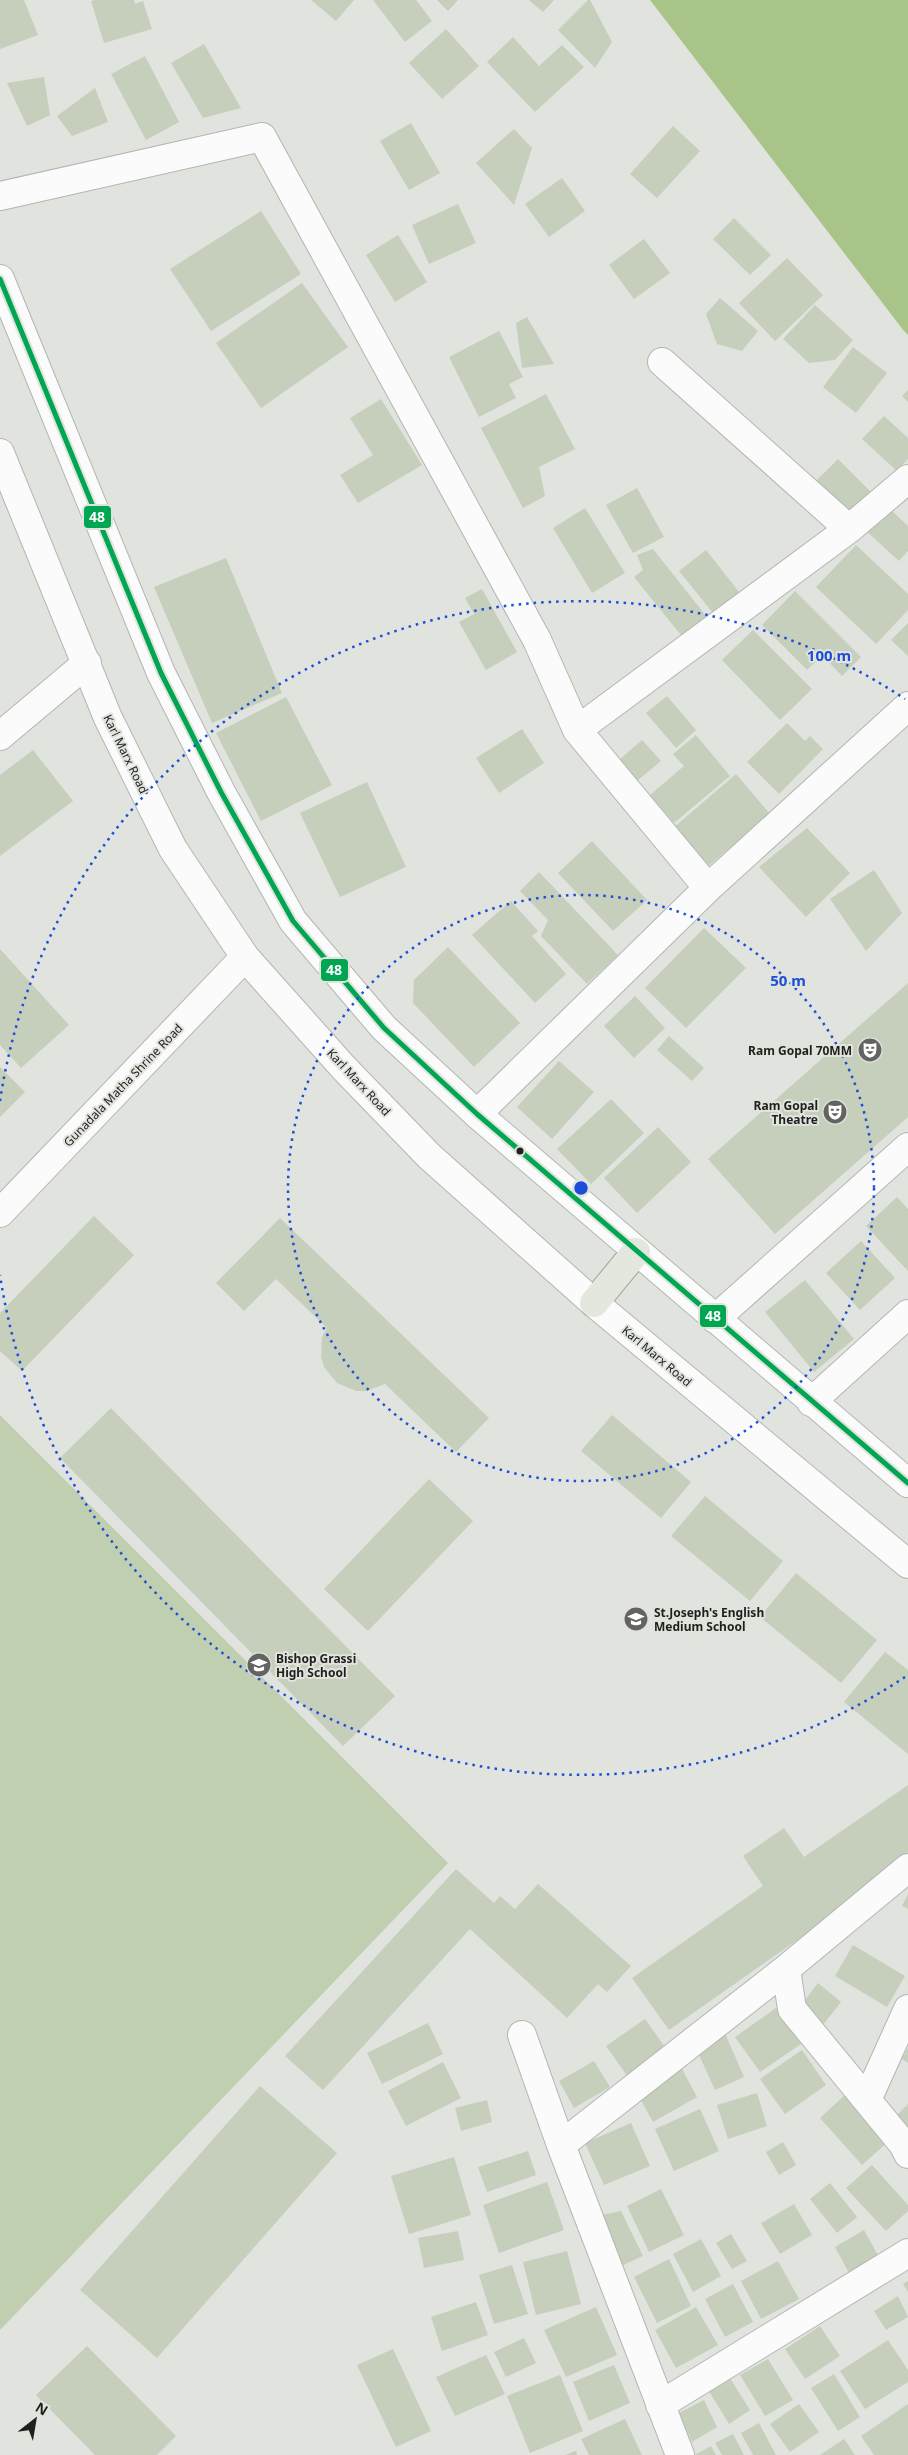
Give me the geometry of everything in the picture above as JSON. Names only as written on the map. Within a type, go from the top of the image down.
[{"type":"main road","points":[[594,1303],[636,1252]]},
{"type":"street","points":[[0,196],[262,137],[537,640],[577,730],[708,888]]},
{"type":"street","points":[[0,279],[161,673],[220,792],[293,921],[384,1028],[476,1114],[908,1483]]},
{"type":"street","points":[[662,362],[849,529]]},
{"type":"street","name":"Karl Marx Road","points":[[0,453],[108,718],[173,849],[245,957],[344,1067],[429,1156],[594,1303],[908,1564]]},
{"type":"street","points":[[577,730],[849,529],[908,479]]},
{"type":"street","points":[[0,736],[87,664]]},
{"type":"street","points":[[476,1114],[708,888],[908,706]]},
{"type":"street","name":"Gunadala Matha Shrine Road","points":[[0,1213],[245,957]]},
{"type":"street","points":[[715,1319],[908,1147]]},
{"type":"street","points":[[811,1402],[908,1314]]},
{"type":"street","points":[[561,2146],[786,1969],[908,1868]]},
{"type":"street","points":[[786,1969],[792,2009],[903,2144],[908,2154]]},
{"type":"street","points":[[867,2100],[908,2009]]},
{"type":"street","points":[[522,2035],[561,2146],[680,2455]]},
{"type":"street","points":[[660,2405],[908,2253]]},
{"type":"shaded area","points":[[650,0],[908,0],[908,335],[904,331]]},
{"type":"shaded area","points":[[0,1415],[448,1863],[0,2330]]},
{"type":"building","points":[[0,0],[24,0],[38,35],[0,49]]},
{"type":"building","points":[[134,0],[135,4],[143,1],[152,29],[104,43],[91,1]]},
{"type":"building","points":[[311,0],[354,0],[336,21]]},
{"type":"building","points":[[373,0],[416,0],[432,21],[405,42]]},
{"type":"building","points":[[437,0],[458,0],[448,11]]},
{"type":"building","points":[[529,0],[554,0],[543,12]]},
{"type":"building","points":[[590,0],[612,42],[595,68],[558,30]]},
{"type":"building","points":[[446,29],[479,66],[442,99],[409,63]]},
{"type":"building","points":[[513,37],[539,66],[562,45],[584,67],[535,112],[487,62]]},
{"type":"building","points":[[204,44],[241,108],[203,118],[171,63]]},
{"type":"building","points":[[145,56],[179,122],[146,140],[111,74]]},
{"type":"building","points":[[44,77],[50,115],[27,126],[7,83]]},
{"type":"building","points":[[95,88],[108,122],[72,136],[57,116]]},
{"type":"building","points":[[411,123],[440,173],[409,190],[380,141]]},
{"type":"building","points":[[673,126],[700,151],[657,198],[630,174]]},
{"type":"building","points":[[514,129],[532,148],[514,205],[476,163]]},
{"type":"building","points":[[562,178],[585,211],[549,237],[525,204]]},
{"type":"building","points":[[458,204],[476,243],[429,264],[412,225]]},
{"type":"building","points":[[261,211],[301,274],[211,331],[170,269]]},
{"type":"building","points":[[734,218],[771,255],[750,275],[713,239]]},
{"type":"building","points":[[398,235],[427,282],[395,302],[366,255]]},
{"type":"building","points":[[644,239],[670,273],[634,299],[609,265]]},
{"type":"building","points":[[787,258],[823,295],[775,341],[739,303]]},
{"type":"building","points":[[302,283],[348,347],[261,408],[216,343]]},
{"type":"building","points":[[720,298],[758,331],[742,351],[717,344],[706,314]]},
{"type":"building","points":[[815,305],[853,340],[835,360],[809,363],[783,339]]},
{"type":"building","points":[[527,317],[554,364],[522,368],[516,323]]},
{"type":"building","points":[[499,331],[523,377],[509,384],[516,398],[479,417],[449,357]]},
{"type":"building","points":[[853,347],[887,373],[856,413],[823,387]]},
{"type":"building","points":[[908,390],[908,402],[902,396]]},
{"type":"building","points":[[546,394],[575,449],[539,467],[545,496],[523,508],[481,428]]},
{"type":"building","points":[[381,399],[422,465],[358,503],[340,475],[373,455],[350,418]]},
{"type":"building","points":[[884,416],[908,438],[908,459],[897,471],[862,439]]},
{"type":"building","points":[[838,459],[871,492],[849,514],[816,481]]},
{"type":"building","points":[[637,488],[664,537],[633,553],[606,505]]},
{"type":"building","points":[[886,505],[908,526],[908,551],[899,561],[864,529]]},
{"type":"building","points":[[585,508],[625,573],[592,593],[553,528]]},
{"type":"building","points":[[856,545],[908,594],[908,610],[876,644],[816,587]]},
{"type":"building","points":[[653,549],[710,621],[685,640],[634,577],[643,570],[637,555]]},
{"type":"building","points":[[706,550],[747,602],[721,623],[679,571]]},
{"type":"building","points":[[226,558],[282,693],[212,723],[154,587]]},
{"type":"building","points":[[482,589],[517,652],[486,670],[459,622],[474,614],[465,598]]},
{"type":"building","points":[[795,591],[861,657],[842,676],[822,655],[807,670],[762,625]]},
{"type":"building","points":[[908,623],[908,656],[891,640]]},
{"type":"building","points":[[753,630],[812,689],[780,720],[722,660]]},
{"type":"building","points":[[667,696],[696,730],[676,748],[646,713]]},
{"type":"building","points":[[286,697],[332,785],[261,821],[216,733]]},
{"type":"building","points":[[787,723],[805,741],[810,736],[823,749],[779,794],[747,762]]},
{"type":"building","points":[[522,729],[544,763],[499,793],[476,758]]},
{"type":"building","points":[[696,735],[730,776],[674,823],[650,795],[684,766],[673,754]]},
{"type":"building","points":[[642,740],[661,761],[637,781],[619,760]]},
{"type":"building","points":[[33,750],[73,801],[0,856],[0,775]]},
{"type":"building","points":[[736,774],[770,814],[706,868],[673,828]]},
{"type":"building","points":[[367,782],[406,867],[340,897],[300,813]]},
{"type":"building","points":[[807,828],[850,873],[806,917],[759,867]]},
{"type":"building","points":[[592,841],[647,900],[613,931],[558,873]]},
{"type":"building","points":[[874,870],[902,913],[866,951],[830,899]]},
{"type":"building","points":[[539,872],[618,955],[587,984],[541,936],[548,920],[520,891]]},
{"type":"building","points":[[511,901],[538,931],[532,936],[566,974],[535,1003],[472,935]]},
{"type":"building","points":[[704,928],[746,968],[686,1028],[645,988]]},
{"type":"building","points":[[448,947],[520,1023],[474,1067],[413,1003],[414,980]]},
{"type":"building","points":[[0,949],[69,1025],[21,1068],[0,1045]]},
{"type":"building","name":"Ram Gopal 70MM","points":[[908,983],[908,1117],[775,1234],[708,1159]]},
{"type":"building","points":[[635,996],[665,1028],[634,1058],[604,1026]]},
{"type":"building","points":[[669,1036],[704,1068],[692,1081],[657,1050]]},
{"type":"building","points":[[559,1061],[594,1092],[552,1139],[517,1107]]},
{"type":"building","points":[[0,1067],[25,1092],[0,1117]]},
{"type":"building","points":[[611,1099],[644,1133],[591,1184],[557,1149]]},
{"type":"building","points":[[658,1127],[691,1162],[637,1213],[604,1178]]},
{"type":"building","points":[[897,1197],[908,1209],[908,1271],[866,1226]]},
{"type":"building","points":[[94,1216],[134,1255],[22,1371],[0,1351],[0,1313]]},
{"type":"building","points":[[280,1218],[489,1418],[456,1452],[385,1384],[366,1391],[356,1391],[337,1383],[324,1367],[321,1357],[322,1337],[327,1328],[276,1279],[244,1311],[216,1283]]},
{"type":"building","points":[[861,1241],[895,1278],[860,1310],[826,1273]]},
{"type":"building","points":[[805,1280],[854,1339],[814,1372],[765,1312]]},
{"type":"building","points":[[111,1408],[395,1696],[343,1746],[60,1458]]},
{"type":"building","points":[[612,1415],[691,1482],[661,1518],[581,1451]]},
{"type":"building","points":[[429,1479],[473,1521],[368,1631],[324,1589]]},
{"type":"building","points":[[705,1496],[783,1561],[750,1601],[671,1536]]},
{"type":"building","points":[[796,1573],[877,1640],[841,1683],[760,1617]]},
{"type":"building","points":[[885,1652],[908,1670],[908,1754],[844,1702]]},
{"type":"building","points":[[908,1785],[908,1862],[669,2030],[632,1978],[763,1886],[743,1856],[784,1828],[804,1857]]},
{"type":"building","points":[[456,1869],[494,1903],[500,1896],[515,1909],[538,1884],[631,1966],[607,1992],[598,1984],[567,2018],[470,1929],[323,2090],[285,2056]]},
{"type":"building","points":[[908,1894],[908,1909],[902,1906]]},
{"type":"building","points":[[853,1945],[905,1976],[887,2007],[835,1976]]},
{"type":"building","points":[[818,1983],[841,2002],[819,2030],[802,2004]]},
{"type":"building","points":[[776,2008],[801,2044],[760,2072],[735,2037]]},
{"type":"building","points":[[645,2019],[667,2050],[628,2077],[606,2046]]},
{"type":"building","points":[[428,2023],[443,2054],[382,2084],[367,2053]]},
{"type":"building","points":[[724,2031],[744,2077],[715,2090],[694,2044]]},
{"type":"building","points":[[908,2048],[908,2063],[902,2059]]},
{"type":"building","points":[[802,2050],[826,2085],[785,2114],[760,2079]]},
{"type":"building","points":[[594,2061],[610,2087],[574,2108],[559,2081]]},
{"type":"building","points":[[443,2062],[461,2098],[406,2126],[388,2091]]},
{"type":"building","points":[[682,2069],[697,2097],[653,2122],[637,2093]]},
{"type":"building","points":[[260,2086],[337,2153],[157,2358],[80,2290]]},
{"type":"building","points":[[757,2093],[767,2126],[728,2139],[717,2105]]},
{"type":"building","points":[[846,2094],[888,2142],[862,2165],[820,2118]]},
{"type":"building","points":[[487,2100],[492,2122],[461,2131],[455,2108]]},
{"type":"building","points":[[908,2104],[908,2127],[897,2115]]},
{"type":"building","points":[[700,2109],[719,2151],[674,2171],[655,2129]]},
{"type":"building","points":[[631,2123],[650,2166],[604,2185],[585,2143]]},
{"type":"building","points":[[783,2142],[796,2165],[779,2175],[766,2152]]},
{"type":"building","points":[[528,2151],[536,2175],[487,2192],[478,2167]]},
{"type":"building","points":[[454,2157],[471,2215],[409,2234],[391,2176]]},
{"type":"building","points":[[872,2165],[908,2205],[908,2211],[886,2231],[846,2188]]},
{"type":"building","points":[[547,2182],[564,2230],[499,2253],[483,2205]]},
{"type":"building","points":[[830,2183],[857,2217],[837,2233],[810,2199]]},
{"type":"building","points":[[661,2189],[684,2235],[649,2252],[627,2206]]},
{"type":"building","points":[[794,2204],[812,2235],[780,2254],[761,2223]]},
{"type":"building","points":[[621,2211],[643,2256],[621,2266],[597,2216]]},
{"type":"building","points":[[864,2230],[880,2259],[850,2275],[835,2247]]},
{"type":"building","points":[[458,2231],[464,2260],[424,2268],[418,2238]]},
{"type":"building","points":[[731,2234],[747,2261],[732,2269],[716,2243]]},
{"type":"building","points":[[701,2239],[721,2276],[693,2292],[673,2254]]},
{"type":"building","points":[[567,2251],[581,2304],[536,2315],[523,2262]]},
{"type":"building","points":[[669,2259],[691,2306],[657,2323],[634,2277]]},
{"type":"building","points":[[778,2261],[799,2299],[761,2319],[741,2281]]},
{"type":"building","points":[[512,2265],[528,2314],[494,2324],[479,2275]]},
{"type":"building","points":[[908,2281],[908,2292],[903,2284]]},
{"type":"building","points":[[733,2284],[753,2322],[725,2337],[705,2299]]},
{"type":"building","points":[[898,2296],[908,2317],[886,2330],[874,2311]]},
{"type":"building","points":[[476,2302],[488,2335],[442,2351],[431,2317]]},
{"type":"building","points":[[596,2307],[617,2355],[566,2377],[544,2330]]},
{"type":"building","points":[[696,2307],[718,2345],[676,2368],[655,2330]]},
{"type":"building","points":[[820,2326],[840,2356],[805,2379],[785,2349]]},
{"type":"building","points":[[524,2338],[536,2363],[506,2377],[494,2352]]},
{"type":"building","points":[[888,2340],[908,2370],[908,2382],[865,2409],[840,2371]]},
{"type":"building","points":[[87,2346],[176,2436],[157,2455],[95,2455],[36,2395]]},
{"type":"building","points":[[393,2349],[431,2431],[396,2447],[357,2365]]},
{"type":"building","points":[[486,2355],[505,2394],[455,2416],[436,2377]]},
{"type":"building","points":[[768,2359],[793,2400],[765,2416],[740,2375]]},
{"type":"building","points":[[614,2365],[630,2403],[589,2421],[573,2382]]},
{"type":"building","points":[[834,2374],[860,2417],[838,2431],[811,2388]]},
{"type":"building","points":[[560,2375],[583,2431],[530,2453],[507,2396]]},
{"type":"building","points":[[728,2375],[750,2410],[729,2424],[707,2388]]},
{"type":"building","points":[[704,2400],[717,2427],[692,2442],[679,2413]]},
{"type":"building","points":[[799,2404],[819,2432],[790,2452],[770,2424]]},
{"type":"building","points":[[908,2404],[908,2455],[874,2455],[861,2436]]},
{"type":"building","points":[[625,2419],[642,2455],[589,2455],[581,2439]]},
{"type":"building","points":[[759,2423],[776,2455],[753,2455],[741,2433]]},
{"type":"building","points":[[733,2434],[744,2455],[722,2455],[715,2443]]},
{"type":"building","points":[[844,2439],[855,2455],[820,2455]]},
{"type":"building","points":[[711,2446],[716,2455],[695,2455]]},
{"type":"building","points":[[576,2451],[577,2455],[565,2455]]},
{"type":"transit line","name":"48","points":[[0,279],[161,673],[221,792],[293,921],[384,1028],[477,1114],[908,1483]]},
{"type":"place","name":"Ram Gopal 70MM","points":[[870,1050]]},
{"type":"place","name":"Ram Gopal Theatre","points":[[835,1112]]},
{"type":"place","name":"St.Joseph's English Medium School","points":[[636,1619]]},
{"type":"place","name":"Bishop Grassi High School","points":[[259,1665]]}]
